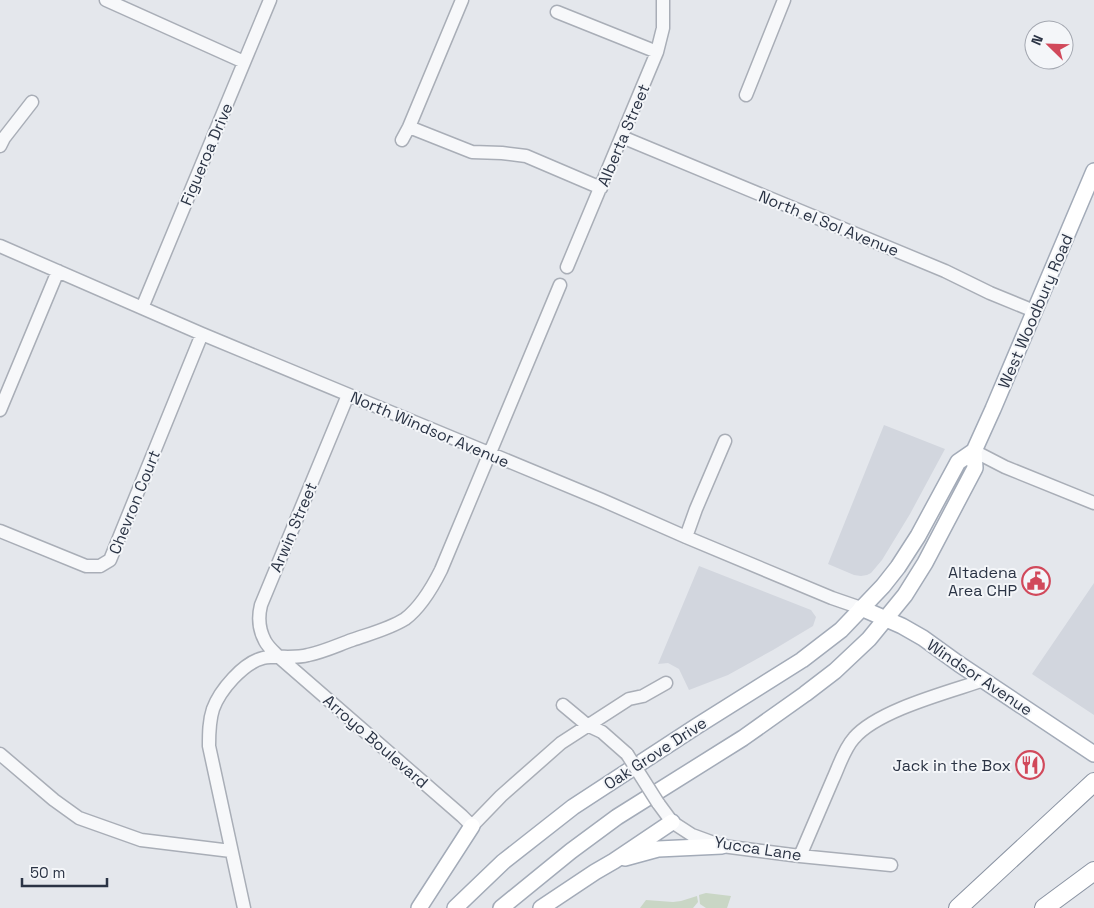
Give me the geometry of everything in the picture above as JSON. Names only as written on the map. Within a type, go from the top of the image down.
[{"type":"highway","points":[[958,908],[1094,782]]},
{"type":"highway","points":[[1044,908],[1094,871]]},
{"type":"main road","name":"West Woodbury Road","points":[[886,618],[906,595],[975,468],[974,451],[1094,171]]},
{"type":"main road","name":"West Woodbury Road","points":[[861,608],[883,586],[898,567],[918,536],[958,462],[974,451]]},
{"type":"main road","name":"Windsor Avenue","points":[[861,608],[886,618],[923,638],[1094,754]]},
{"type":"main road","name":"Oak Grove Drive","points":[[455,908],[503,862],[573,807],[802,660],[841,630],[861,608]]},
{"type":"main road","name":"Oak Grove Drive","points":[[501,908],[571,851],[617,817],[743,738],[805,694],[835,671],[869,639],[886,618]]},
{"type":"main road","points":[[541,908],[672,822]]},
{"type":"main road","points":[[419,908],[472,826]]},
{"type":"main road","points":[[614,861],[658,849],[722,846]]},
{"type":"street","points":[[106,0],[244,62]]},
{"type":"street","name":"Figueroa Drive","points":[[142,308],[270,0]]},
{"type":"street","points":[[402,140],[462,0]]},
{"type":"street","name":"Alberta Street","points":[[567,267],[657,52],[663,28],[663,0]]},
{"type":"street","points":[[746,95],[784,0]]},
{"type":"street","points":[[558,12],[657,52]]},
{"type":"street","points":[[0,146],[32,102]]},
{"type":"street","points":[[409,127],[472,152],[526,156],[601,188]]},
{"type":"street","name":"North el Sol Avenue","points":[[622,137],[945,271],[1034,311]]},
{"type":"street","name":"North Windsor Avenue","points":[[0,246],[202,334],[832,598],[861,608]]},
{"type":"street","points":[[0,410],[58,271]]},
{"type":"street","points":[[244,908],[209,746],[209,726],[218,699],[238,674],[252,663],[264,658],[308,656],[385,629],[404,619],[417,608],[433,587],[441,570],[560,285]]},
{"type":"street","name":"Chevron Court","points":[[0,531],[86,566],[100,566],[110,560],[202,334]]},
{"type":"street","name":"Arwin Street","points":[[279,657],[265,642],[258,614],[348,395]]},
{"type":"street","points":[[686,537],[725,441]]},
{"type":"street","points":[[974,451],[1005,467],[1094,502]]},
{"type":"street","name":"Arroyo Boulevard","points":[[279,657],[472,826]]},
{"type":"street","points":[[800,856],[843,757],[853,739],[866,727],[883,717],[917,702],[984,680]]},
{"type":"street","points":[[472,826],[524,774],[561,743],[629,699],[643,696],[666,683]]},
{"type":"street","name":"Yucca Lane","points":[[563,705],[587,725],[602,732],[627,754],[672,822],[692,834],[722,846],[800,856],[891,864]]},
{"type":"street","points":[[0,754],[79,818],[142,840],[231,851]]},
{"type":"shaded area","points":[[884,425],[945,449],[910,514],[882,560],[871,573],[861,576],[854,575],[828,564]]},
{"type":"shaded area","points":[[699,566],[811,610],[816,617],[813,626],[728,675],[689,690],[679,669],[668,663],[658,664]]},
{"type":"shaded area","points":[[1094,583],[1094,715],[1032,674]]},
{"type":"green space","points":[[706,893],[731,896],[727,908],[706,908],[700,904],[699,895]]},
{"type":"green space","points":[[697,896],[698,902],[693,908],[640,908],[646,900],[673,902]]},
{"type":"place","name":"Altadena Area CHP","points":[[1036,581]]},
{"type":"place","name":"Jack in the Box","points":[[1030,765]]}]
